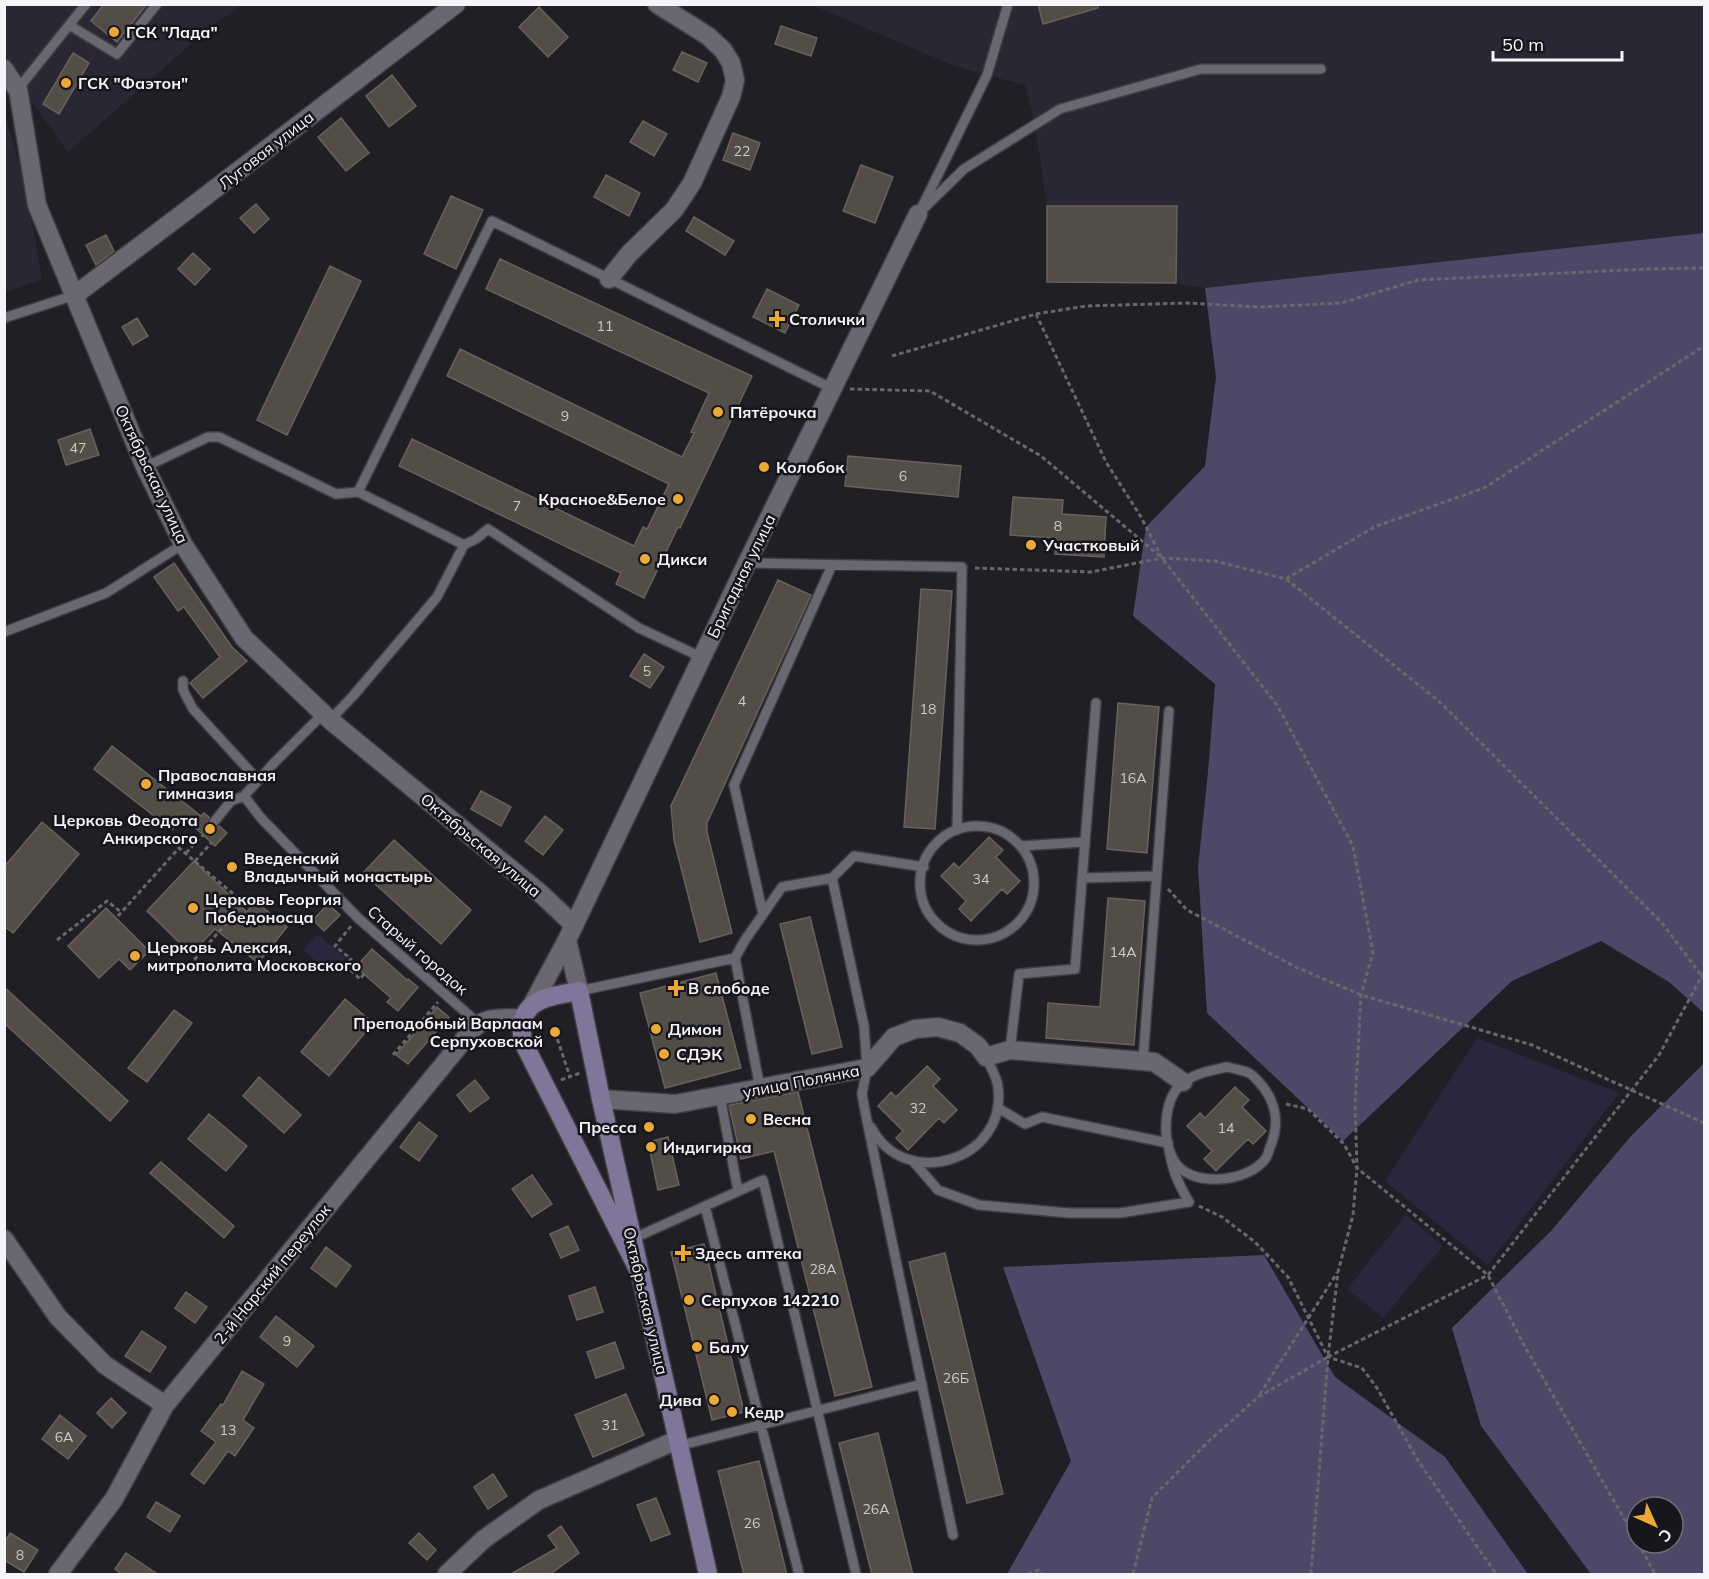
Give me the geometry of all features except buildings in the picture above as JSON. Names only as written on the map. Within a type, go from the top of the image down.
[{"type":"street","name":"Луговая улица","points":[[75,295],[456,4]]},
{"type":"street","points":[[609,279],[629,254],[674,210],[692,183],[731,97],[735,80],[731,63],[708,36],[657,4]]},
{"type":"street","points":[[4,69],[17,89]]},
{"type":"street","name":"Октябрьская улица","points":[[17,89],[37,205],[145,467],[183,544],[244,638],[327,717],[540,893],[570,932]]},
{"type":"street","name":"Бригадная улица","points":[[527,1012],[570,932],[701,657],[918,214]]},
{"type":"street","points":[[478,1023],[487,1019],[527,1012],[547,997],[579,991],[570,932]]},
{"type":"street","name":"Октябрьская улица","points":[[579,991],[601,1099],[708,1575]]},
{"type":"street","points":[[527,1012],[520,1029],[523,1042],[640,1275]]},
{"type":"street","name":"2-й Нарский переулок","points":[[58,1575],[114,1499],[165,1405],[478,1023]]},
{"type":"street","name":"улица Полянка","points":[[601,1099],[675,1104],[867,1068],[894,1037],[915,1029],[938,1027],[960,1033],[978,1046],[986,1057]]},
{"type":"street","points":[[986,1057],[1010,1050],[1154,1062],[1183,1082]]},
{"type":"street","points":[[4,1239],[58,1317],[105,1365],[165,1405]]},
{"type":"street","points":[[447,1575],[484,1539],[539,1500],[677,1443]]},
{"type":"lane","points":[[17,89],[86,4]]},
{"type":"lane","points":[[69,25],[117,54],[156,4]]},
{"type":"lane","points":[[918,214],[987,75],[1008,4]]},
{"type":"lane","points":[[918,214],[964,169],[1060,110],[1202,69],[1321,69]]},
{"type":"lane","points":[[358,492],[492,221],[833,389]]},
{"type":"lane","points":[[4,318],[75,295]]},
{"type":"lane","points":[[145,467],[208,437],[219,437],[336,494],[358,492],[464,545]]},
{"type":"lane","points":[[214,822],[231,801],[244,796],[258,780],[353,696],[437,597],[464,545],[488,529],[639,628],[701,657]]},
{"type":"lane","points":[[4,632],[106,593],[183,544]]},
{"type":"lane","points":[[747,563],[962,567],[957,830]]},
{"type":"lane","points":[[763,914],[734,785],[832,565]]},
{"type":"lane","points":[[183,681],[183,690],[193,710],[258,780]]},
{"type":"lane","points":[[1010,1050],[1019,974],[1075,969],[1096,703]]},
{"type":"lane","points":[[1143,1061],[1169,711]]},
{"type":"lane","name":"Старый городок","points":[[244,796],[261,818],[358,918],[478,1023]]},
{"type":"lane","points":[[975,826],[994,829],[1020,846],[1025,851],[1033,869],[1034,888],[1029,907],[1019,923],[1004,934],[987,940],[969,940],[952,934],[937,924],[926,909],[921,891],[921,873],[928,855],[940,840],[957,830],[975,826]]},
{"type":"lane","points":[[1020,846],[1085,842]]},
{"type":"lane","points":[[760,1088],[735,958],[782,887],[832,878],[854,856],[924,867]]},
{"type":"lane","points":[[1082,878],[1156,876]]},
{"type":"lane","points":[[832,878],[864,1026],[867,1068],[862,1094],[866,1116],[953,1535]]},
{"type":"lane","points":[[579,991],[735,958]]},
{"type":"lane","points":[[866,1116],[876,1136],[892,1152],[913,1161],[935,1163],[957,1158],[976,1147],[990,1129],[998,1108],[998,1086],[986,1057]]},
{"type":"lane","points":[[913,1161],[938,1190],[979,1205],[1069,1213],[1120,1213],[1189,1202],[1176,1180],[1168,1143],[1167,1120],[1171,1098],[1183,1082],[1203,1072],[1227,1067],[1251,1073],[1268,1091],[1276,1111],[1275,1135],[1266,1159],[1240,1175],[1216,1180],[1198,1178],[1180,1168],[1173,1161],[1168,1143]]},
{"type":"lane","points":[[720,1096],[738,1191]]},
{"type":"lane","points":[[998,1108],[1025,1124],[1042,1117],[1168,1143]]},
{"type":"lane","points":[[632,1239],[763,1180],[856,1575]]},
{"type":"lane","points":[[705,1206],[798,1575]]},
{"type":"lane","points":[[677,1443],[761,1425],[921,1384]]},
{"type":"path","points":[[892,356],[1036,314],[1086,306],[1187,303],[1260,307],[1341,303],[1418,280],[1704,268]]},
{"type":"path","points":[[1036,314],[1106,462],[1142,517],[1162,558]]},
{"type":"path","points":[[1286,579],[1374,527],[1484,488],[1704,346]]},
{"type":"path","points":[[833,389],[930,391],[1041,456],[1162,558],[1277,705],[1353,846],[1373,952],[1361,995],[1355,1106],[1357,1168],[1353,1215],[1338,1272],[1328,1357],[1311,1575]]},
{"type":"path","points":[[962,567],[1091,572],[1162,558],[1215,561],[1286,579],[1441,703],[1662,923],[1704,975],[1659,1054],[1488,1275],[1328,1357],[1258,1397],[1210,1440],[1152,1498],[1133,1575]]},
{"type":"path","points":[[186,854],[203,835]]},
{"type":"path","points":[[195,861],[212,842]]},
{"type":"path","points":[[57,940],[107,901],[120,914],[179,848],[244,903],[188,967]]},
{"type":"path","points":[[1156,876],[1187,910],[1296,967],[1361,995],[1532,1045],[1704,1123]]},
{"type":"path","points":[[338,972],[351,959],[335,946],[358,918]]},
{"type":"path","points":[[345,965],[360,979],[364,974]]},
{"type":"path","points":[[393,1055],[445,994]]},
{"type":"path","points":[[555,1032],[570,1077]]},
{"type":"path","points":[[545,1086],[596,1067]]},
{"type":"path","points":[[1272,1101],[1308,1109],[1344,1144],[1357,1168],[1488,1275],[1524,1345],[1625,1521]]},
{"type":"path","points":[[1189,1202],[1222,1217],[1255,1242],[1288,1277],[1328,1357],[1362,1368],[1377,1388],[1417,1459],[1496,1575]]},
{"type":"path","points":[[1258,1397],[1338,1272]]},
{"type":"path","points":[[1644,1555],[1654,1575]]},
{"type":"path","points":[[1028,1575],[1039,1570],[1042,1575]]},
{"type":"shaded area","points":[[4,5],[241,5],[207,30],[68,152],[5,64]]},
{"type":"shaded area","points":[[812,5],[1704,5],[1704,239],[1205,288],[1176,283],[1047,282],[1047,206],[1035,125],[1025,85],[954,66]]},
{"type":"shaded area","points":[[4,111],[26,189],[42,280],[5,292]]},
{"type":"shaded area","points":[[1704,233],[1704,1013],[1669,982],[1601,941],[1512,981],[1343,1141],[1207,1013],[1198,867],[1215,684],[1133,616],[1146,527],[1205,466],[1216,377],[1205,288]]},
{"type":"shaded area","points":[[317,934],[346,958],[332,975],[303,950]]},
{"type":"shaded area","points":[[1477,1038],[1619,1093],[1488,1265],[1385,1181]]},
{"type":"shaded area","points":[[1704,1063],[1704,1574],[1591,1574],[1481,1426],[1452,1328],[1551,1231],[1631,1136]]},
{"type":"shaded area","points":[[1406,1215],[1443,1246],[1383,1318],[1347,1289]]},
{"type":"shaded area","points":[[1264,1255],[1335,1377],[1445,1457],[1528,1574],[1007,1574],[1071,1461],[1003,1267]]},
{"type":"place","name":"ГСК \"Лада\"","points":[[114,32]]},
{"type":"place","name":"ГСК \"Фаэтон\"","points":[[66,83]]},
{"type":"place","name":"Столички","points":[[777,319]]},
{"type":"place","name":"Пятёрочка","points":[[718,412]]},
{"type":"place","name":"Колобок","points":[[764,467]]},
{"type":"place","name":"Красное&Белое","points":[[678,499]]},
{"type":"place","name":"Участковый","points":[[1031,545]]},
{"type":"place","name":"Дикси","points":[[645,559]]},
{"type":"place","name":"Православная гимназия","points":[[146,784]]},
{"type":"place","name":"Церковь Феодота Анкирского","points":[[210,829]]},
{"type":"place","name":"Введенский Владычный монастырь","points":[[232,867]]},
{"type":"place","name":"Церковь Георгия Победоносца","points":[[193,908]]},
{"type":"place","name":"Церковь Алексия, митрополита Московского","points":[[135,956]]},
{"type":"place","name":"В слободе","points":[[676,988]]},
{"type":"place","name":"Димон","points":[[656,1029]]},
{"type":"place","name":"Преподобный Варлаам Серпуховской","points":[[555,1032]]},
{"type":"place","name":"СДЭК","points":[[664,1054]]},
{"type":"place","name":"Весна","points":[[751,1119]]},
{"type":"place","name":"Пресса","points":[[649,1127]]},
{"type":"place","name":"Индигирка","points":[[651,1147]]},
{"type":"place","name":"Здесь аптека","points":[[683,1253]]},
{"type":"place","name":"Серпухов 142210","points":[[689,1300]]},
{"type":"place","name":"Балу","points":[[697,1347]]},
{"type":"place","name":"Дива","points":[[714,1400]]},
{"type":"place","name":"Кедр","points":[[732,1412]]}]
